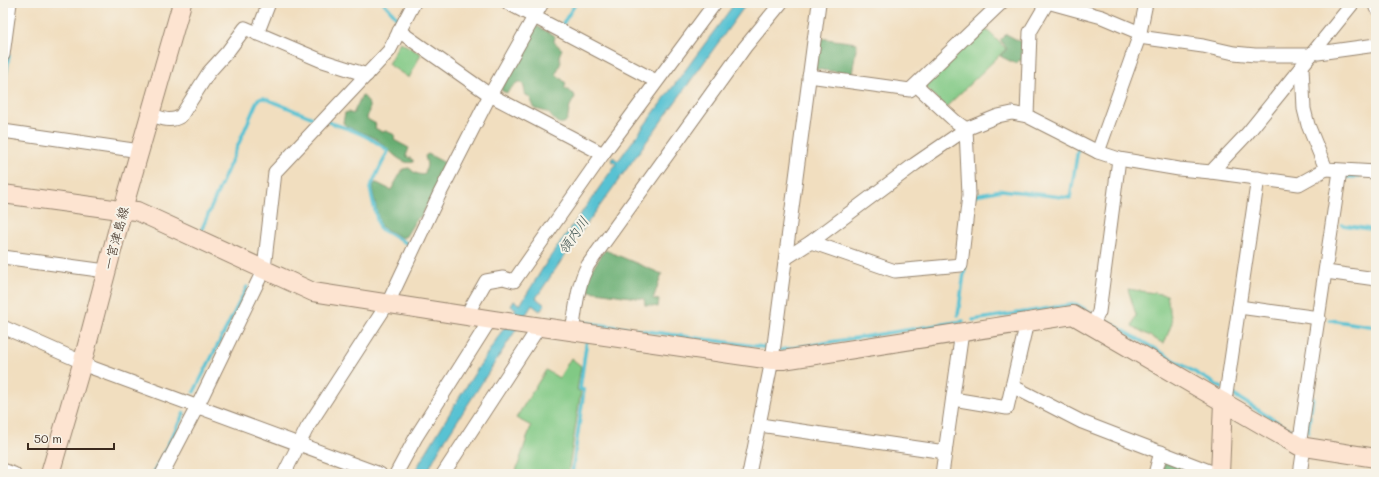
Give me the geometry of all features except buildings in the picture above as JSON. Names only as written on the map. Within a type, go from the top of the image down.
[{"type":"street","points":[[3,55],[10,3]]},
{"type":"street","name":"一宮津島線","points":[[50,474],[182,3]]},
{"type":"street","points":[[257,34],[269,3]]},
{"type":"street","points":[[165,473],[264,269],[275,172],[389,51],[414,3]]},
{"type":"street","points":[[508,3],[656,81]]},
{"type":"street","points":[[284,474],[306,428],[388,303],[439,195],[490,95],[542,3]]},
{"type":"street","points":[[466,316],[486,281],[503,278],[514,281],[603,154],[715,3]]},
{"type":"street","points":[[572,332],[579,289],[582,277],[588,264],[745,47],[781,3]]},
{"type":"street","points":[[749,474],[772,360],[819,3]]},
{"type":"street","points":[[809,76],[910,90],[1001,3]]},
{"type":"street","points":[[1027,116],[1030,32],[1048,3]]},
{"type":"street","points":[[1051,3],[1102,17],[1139,35],[1255,56],[1313,54],[1376,45]]},
{"type":"street","points":[[1098,152],[1139,35],[1146,3]]},
{"type":"street","points":[[1212,172],[1247,134],[1313,54],[1352,3]]},
{"type":"street","points":[[1375,3],[1376,8]]},
{"type":"street","points":[[151,115],[167,120],[175,119],[181,116],[209,72],[228,51],[245,28],[320,60],[367,75]]},
{"type":"street","points":[[399,31],[490,95],[603,154]]},
{"type":"street","points":[[1302,67],[1305,115],[1326,169]]},
{"type":"street","points":[[811,242],[894,271],[961,264],[969,195],[966,129],[916,85]]},
{"type":"street","points":[[786,258],[811,242],[915,164],[966,129],[998,116],[1012,113],[1027,116],[1098,152],[1119,159],[1179,169],[1299,184],[1326,169],[1376,172]]},
{"type":"street","points":[[3,131],[140,151]]},
{"type":"street","points":[[1092,326],[1099,312],[1119,159]]},
{"type":"street","points":[[1300,474],[1301,446],[1340,171]]},
{"type":"street","points":[[1220,474],[1223,402],[1226,394],[1258,178]]},
{"type":"street","points":[[3,194],[137,211],[313,292],[537,327],[772,360],[783,360],[1073,315],[1301,446],[1376,458]]},
{"type":"street","points":[[3,257],[106,271]]},
{"type":"street","points":[[1326,272],[1376,279]]},
{"type":"street","points":[[1238,307],[1319,318]]},
{"type":"street","points":[[396,474],[416,437],[491,320]]},
{"type":"street","points":[[953,399],[1007,408],[1027,322]]},
{"type":"street","points":[[443,474],[537,327]]},
{"type":"street","points":[[3,328],[82,363],[380,474]]},
{"type":"street","points":[[942,474],[962,332]]},
{"type":"street","points":[[1012,386],[1082,422],[1217,474]]},
{"type":"street","points":[[760,425],[946,452]]},
{"type":"street","points":[[1155,474],[1161,452]]},
{"type":"street","points":[[3,470],[14,474]]},
{"type":"green space","points":[[537,26],[555,36],[554,42],[562,49],[559,56],[561,62],[556,74],[565,82],[566,85],[564,88],[574,94],[575,97],[570,106],[567,121],[564,123],[558,123],[548,113],[535,109],[530,98],[525,94],[521,82],[518,82],[507,93],[502,91],[501,88],[535,27]]},
{"type":"green space","points":[[983,26],[1006,49],[945,108],[923,84]]},
{"type":"green space","points":[[1006,34],[1027,45],[1026,62],[1019,60],[1016,64],[1000,56],[1007,49],[1000,40]]},
{"type":"green space","points":[[819,38],[857,43],[852,74],[815,69]]},
{"type":"green space","points":[[400,42],[421,54],[409,78],[388,64]]},
{"type":"green space","points":[[362,95],[367,100],[369,105],[367,119],[376,124],[375,128],[382,132],[386,131],[395,135],[394,140],[409,148],[406,156],[413,160],[413,162],[408,163],[399,159],[376,139],[344,124],[345,113],[348,112],[353,114]]},
{"type":"green space","points":[[428,154],[449,165],[421,217],[417,218],[406,236],[402,238],[380,226],[372,188],[375,183],[377,183],[391,190],[403,169],[409,168],[415,173],[422,175],[425,173],[427,165],[425,156]]},
{"type":"green space","points":[[605,250],[662,274],[653,299],[659,300],[658,307],[645,305],[644,299],[583,290],[585,280]]},
{"type":"green space","points":[[1128,289],[1167,295],[1172,323],[1164,344],[1132,326],[1136,315]]},
{"type":"green space","points":[[571,358],[581,366],[577,390],[581,391],[568,474],[515,474],[531,426],[516,418],[546,370],[559,378]]},
{"type":"green space","points":[[1165,458],[1208,474],[1162,474]]},
{"type":"water","name":"領内川","points":[[735,3],[747,3],[578,236],[536,298],[545,305],[540,311],[532,305],[441,446],[426,474],[413,474],[457,401],[516,309],[511,306],[514,301],[520,305],[548,260],[616,164],[611,160],[613,157],[618,161]]},
{"type":"waterway","points":[[384,3],[400,21]]},
{"type":"waterway","points":[[562,25],[576,3]]},
{"type":"waterway","points":[[3,93],[9,56]]},
{"type":"waterway","points":[[201,231],[258,99],[264,98],[318,120]]},
{"type":"waterway","points":[[328,122],[367,137],[388,151],[370,188],[379,228],[408,244]]},
{"type":"waterway","points":[[974,197],[975,195],[1002,190],[1070,198],[1078,149]]},
{"type":"waterway","points":[[1343,181],[1347,177],[1359,177]]},
{"type":"waterway","points":[[1342,225],[1376,230]]},
{"type":"waterway","points":[[958,315],[965,267]]},
{"type":"waterway","points":[[194,392],[247,287]]},
{"type":"waterway","points":[[973,320],[1076,304],[1092,313]]},
{"type":"waterway","points":[[1102,318],[1222,388]]},
{"type":"waterway","points":[[1330,320],[1376,327]]},
{"type":"waterway","points":[[780,350],[963,321]]},
{"type":"waterway","points":[[580,322],[770,348]]},
{"type":"waterway","points":[[572,474],[584,390],[580,389],[587,339]]},
{"type":"waterway","points":[[1232,394],[1297,434]]},
{"type":"waterway","points":[[1311,410],[1313,398]]},
{"type":"waterway","points":[[153,474],[184,413]]},
{"type":"waterway","points":[[1308,431],[1310,415]]},
{"type":"waterway","points":[[169,471],[175,474]]}]
